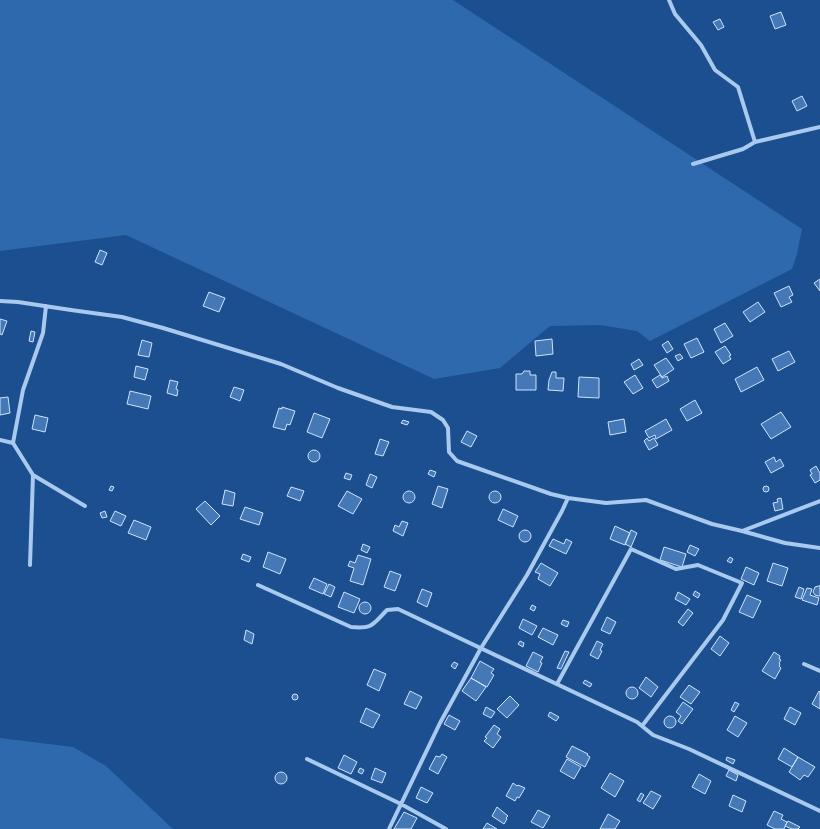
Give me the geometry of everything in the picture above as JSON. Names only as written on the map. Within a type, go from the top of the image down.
[{"type":"street","points":[[669,0],[675,14],[701,45],[715,70],[738,87],[755,142]]},
{"type":"street","points":[[693,164],[743,150],[755,142],[820,127]]},
{"type":"street","points":[[0,301],[18,302],[122,317],[281,364],[338,388],[392,407],[431,412],[443,420],[448,428],[449,452],[458,461],[551,494],[568,498],[606,503],[646,500],[712,524],[785,543],[820,548]]},
{"type":"street","points":[[46,306],[43,333],[23,390],[13,443],[33,475],[85,506]]},
{"type":"street","points":[[0,440],[13,443]]},
{"type":"street","points":[[30,565],[33,475]]},
{"type":"street","points":[[389,829],[440,723],[481,648],[526,575],[568,498]]},
{"type":"street","points":[[742,531],[820,501]]},
{"type":"street","points":[[558,684],[631,549],[676,569],[698,565],[742,583],[723,620],[642,726]]},
{"type":"street","points":[[258,585],[351,627],[363,628],[372,625],[387,610],[398,609],[637,722],[653,735],[689,749],[820,811]]},
{"type":"street","points":[[804,664],[820,671]]},
{"type":"street","points":[[307,759],[401,804],[446,829]]},
{"type":"shaded area","points":[[0,0],[453,0],[802,229],[797,254],[792,269],[650,341],[637,331],[600,325],[550,326],[500,368],[434,379],[126,235],[0,251]]},
{"type":"shaded area","points":[[0,738],[73,747],[106,766],[173,829],[0,829]]},
{"type":"building","points":[[781,12],[786,25],[775,29],[770,16]]},
{"type":"building","points":[[720,19],[724,27],[718,30],[713,22]]},
{"type":"building","points":[[802,96],[807,106],[797,111],[792,101]]},
{"type":"building","points":[[100,250],[107,253],[102,265],[95,262]]},
{"type":"building","points":[[820,279],[820,291],[814,283]]},
{"type":"building","points":[[789,286],[793,295],[789,297],[792,302],[781,307],[774,293]]},
{"type":"building","points":[[209,292],[225,298],[219,312],[203,306]]},
{"type":"building","points":[[758,302],[765,312],[750,322],[743,312]]},
{"type":"building","points":[[0,319],[7,321],[2,335],[0,334]]},
{"type":"building","points":[[725,323],[733,336],[721,343],[714,329]]},
{"type":"building","points":[[31,331],[35,332],[33,342],[29,341]]},
{"type":"building","points":[[697,338],[704,352],[691,358],[684,344]]},
{"type":"building","points":[[552,339],[553,354],[536,356],[535,341]]},
{"type":"building","points":[[142,340],[152,343],[149,357],[138,355]]},
{"type":"building","points":[[668,341],[673,349],[667,353],[662,345]]},
{"type":"building","points":[[725,346],[731,355],[729,356],[731,359],[723,364],[715,352]]},
{"type":"building","points":[[789,351],[795,362],[778,371],[772,359]]},
{"type":"building","points":[[680,354],[683,358],[678,361],[675,356]]},
{"type":"building","points":[[666,358],[674,369],[662,377],[654,365]]},
{"type":"building","points":[[639,359],[643,365],[634,370],[631,364]]},
{"type":"building","points":[[136,366],[148,369],[145,380],[134,377]]},
{"type":"building","points":[[757,367],[764,380],[741,392],[735,379]]},
{"type":"building","points":[[524,371],[530,371],[530,375],[536,375],[536,390],[516,390],[516,374],[522,374]]},
{"type":"building","points":[[552,372],[556,372],[556,378],[564,378],[563,391],[548,390]]},
{"type":"building","points":[[635,375],[643,388],[633,394],[624,382]]},
{"type":"building","points":[[660,375],[662,378],[667,376],[669,381],[657,388],[652,380]]},
{"type":"building","points":[[579,377],[599,378],[599,398],[578,397]]},
{"type":"building","points":[[170,380],[178,382],[176,389],[178,390],[177,396],[167,393]]},
{"type":"building","points":[[234,387],[244,390],[240,401],[230,397]]},
{"type":"building","points":[[130,391],[151,396],[148,409],[127,404]]},
{"type":"building","points":[[8,397],[10,413],[0,415],[0,398]]},
{"type":"building","points":[[695,400],[702,413],[687,421],[680,409]]},
{"type":"building","points":[[282,407],[295,411],[290,425],[287,424],[285,430],[273,427],[279,408],[282,409]]},
{"type":"building","points":[[781,412],[791,427],[771,439],[761,424]]},
{"type":"building","points":[[314,413],[330,419],[322,438],[307,432]]},
{"type":"building","points":[[35,415],[48,418],[45,432],[32,429]]},
{"type":"building","points":[[624,419],[626,432],[610,435],[608,422]]},
{"type":"building","points":[[666,419],[672,430],[656,439],[655,435],[649,438],[645,431]]},
{"type":"building","points":[[403,420],[409,422],[407,425],[401,423]]},
{"type":"building","points":[[467,431],[477,436],[471,447],[461,442]]},
{"type":"building","points":[[647,438],[649,441],[654,438],[658,445],[649,450],[644,441]]},
{"type":"building","points":[[380,439],[389,442],[383,456],[375,454]]},
{"type":"building","points":[[312,450],[316,450],[320,456],[316,462],[312,462],[308,458],[308,454]]},
{"type":"building","points":[[774,457],[776,462],[780,459],[784,466],[771,473],[765,462]]},
{"type":"building","points":[[816,466],[820,473],[820,480],[815,483],[810,475],[812,474],[810,470]]},
{"type":"building","points":[[430,470],[436,472],[434,477],[428,474]]},
{"type":"building","points":[[346,473],[352,475],[350,480],[344,478]]},
{"type":"building","points":[[370,474],[377,477],[372,488],[366,485]]},
{"type":"building","points":[[111,486],[114,487],[112,491],[109,490]]},
{"type":"building","points":[[438,486],[448,489],[442,508],[432,504]]},
{"type":"building","points":[[766,486],[769,489],[766,492],[763,489]]},
{"type":"building","points":[[291,487],[304,491],[300,501],[287,496]]},
{"type":"building","points":[[225,490],[235,493],[233,506],[222,504]]},
{"type":"building","points":[[347,491],[362,499],[353,514],[338,506]]},
{"type":"building","points":[[407,491],[411,491],[415,497],[411,503],[407,503],[403,499],[403,495]]},
{"type":"building","points":[[493,491],[497,491],[501,497],[497,503],[493,503],[489,499],[489,495]]},
{"type":"building","points":[[781,498],[783,509],[775,511],[773,503],[778,502],[777,499]]},
{"type":"building","points":[[205,501],[220,516],[211,525],[196,509]]},
{"type":"building","points":[[245,507],[263,513],[259,525],[240,519]]},
{"type":"building","points":[[503,509],[518,516],[513,527],[498,520]]},
{"type":"building","points":[[105,511],[107,517],[102,518],[100,513]]},
{"type":"building","points":[[115,511],[126,516],[121,526],[110,521]]},
{"type":"building","points":[[134,520],[151,527],[146,540],[128,533]]},
{"type":"building","points":[[402,521],[408,523],[403,536],[393,531],[395,525],[399,527]]},
{"type":"building","points":[[615,526],[630,533],[625,545],[610,539]]},
{"type":"building","points":[[523,530],[527,530],[531,536],[527,542],[523,542],[519,538],[519,534]]},
{"type":"building","points":[[631,530],[637,533],[631,547],[625,544]]},
{"type":"building","points":[[553,539],[564,544],[566,539],[572,542],[566,554],[549,546]]},
{"type":"building","points":[[363,544],[370,547],[367,553],[361,550]]},
{"type":"building","points":[[690,545],[699,549],[695,556],[687,552]]},
{"type":"building","points":[[664,547],[686,554],[682,567],[660,560]]},
{"type":"building","points":[[268,552],[286,559],[280,574],[263,567]]},
{"type":"building","points":[[243,554],[251,557],[249,562],[241,559]]},
{"type":"building","points":[[358,555],[371,559],[363,585],[350,581],[354,568],[348,566],[350,561],[355,563]]},
{"type":"building","points":[[730,557],[733,559],[731,563],[727,561]]},
{"type":"building","points":[[541,563],[558,573],[550,586],[538,579],[540,574],[535,572]]},
{"type":"building","points":[[773,563],[788,568],[782,586],[767,581]]},
{"type":"building","points":[[746,567],[759,573],[754,585],[741,579]]},
{"type":"building","points":[[390,571],[401,575],[395,591],[384,587]]},
{"type":"building","points":[[314,578],[327,584],[323,594],[309,588]]},
{"type":"building","points":[[329,584],[335,587],[331,597],[324,594]]},
{"type":"building","points":[[820,586],[820,596],[815,595],[813,592],[815,587]]},
{"type":"building","points":[[799,587],[804,589],[801,599],[795,597]]},
{"type":"building","points":[[807,588],[812,589],[810,595],[819,598],[817,605],[802,600]]},
{"type":"building","points":[[422,589],[432,593],[427,607],[417,602]]},
{"type":"building","points":[[695,591],[700,594],[698,598],[693,595]]},
{"type":"building","points":[[344,592],[360,599],[354,613],[338,607]]},
{"type":"building","points":[[678,592],[690,599],[686,605],[675,599]]},
{"type":"building","points":[[747,595],[761,601],[753,618],[739,612]]},
{"type":"building","points":[[363,602],[367,602],[371,608],[367,614],[363,614],[359,610],[359,606]]},
{"type":"building","points":[[532,605],[536,607],[534,611],[530,609]]},
{"type":"building","points":[[688,609],[693,613],[683,626],[678,622]]},
{"type":"building","points":[[607,617],[616,622],[610,634],[601,630]]},
{"type":"building","points":[[523,619],[537,626],[532,635],[519,628]]},
{"type":"building","points":[[563,620],[569,622],[567,627],[561,624]]},
{"type":"building","points":[[543,628],[558,635],[553,645],[538,637]]},
{"type":"building","points":[[246,630],[254,634],[252,644],[244,640]]},
{"type":"building","points":[[720,636],[729,643],[720,656],[711,649]]},
{"type":"building","points":[[520,641],[524,643],[523,647],[518,644]]},
{"type":"building","points":[[597,641],[603,644],[600,650],[602,651],[598,659],[590,655]]},
{"type":"building","points":[[565,651],[569,652],[561,669],[557,668]]},
{"type":"building","points":[[533,652],[543,657],[540,662],[542,663],[538,672],[526,666]]},
{"type":"building","points":[[774,652],[780,656],[779,659],[781,660],[779,666],[781,668],[775,679],[762,671]]},
{"type":"building","points":[[480,661],[494,669],[491,673],[494,675],[487,687],[471,678]]},
{"type":"building","points":[[454,662],[458,664],[455,669],[451,666]]},
{"type":"building","points":[[374,669],[386,674],[379,691],[367,685]]},
{"type":"building","points":[[646,677],[658,687],[651,697],[639,688]]},
{"type":"building","points":[[471,678],[486,687],[476,701],[462,691]]},
{"type":"building","points":[[585,680],[592,684],[590,687],[583,683]]},
{"type":"building","points":[[689,685],[700,692],[691,704],[680,697]]},
{"type":"building","points":[[630,687],[634,687],[638,693],[634,699],[630,699],[626,695],[626,691]]},
{"type":"building","points":[[410,691],[422,697],[416,709],[404,704]]},
{"type":"building","points":[[819,691],[820,692],[820,709],[812,704]]},
{"type":"building","points":[[295,694],[298,697],[295,700],[292,697]]},
{"type":"building","points":[[510,696],[519,705],[507,718],[497,709]]},
{"type":"building","points":[[683,702],[693,709],[682,724],[678,721],[681,716],[676,712]]},
{"type":"building","points":[[735,702],[739,704],[734,712],[731,710]]},
{"type":"building","points":[[486,707],[495,712],[491,718],[483,714]]},
{"type":"building","points":[[790,707],[801,713],[795,725],[784,719]]},
{"type":"building","points":[[366,708],[380,715],[373,728],[360,722]]},
{"type":"building","points":[[550,712],[559,717],[556,721],[548,716]]},
{"type":"building","points":[[449,715],[460,721],[455,730],[444,724]]},
{"type":"building","points":[[668,716],[672,716],[676,722],[672,728],[668,728],[664,724],[664,720]]},
{"type":"building","points":[[735,716],[747,723],[738,737],[727,730]]},
{"type":"building","points":[[494,725],[500,729],[497,734],[501,737],[493,748],[484,741],[487,738],[485,737]]},
{"type":"building","points":[[572,746],[588,754],[587,755],[590,757],[585,767],[566,757]]},
{"type":"building","points":[[784,748],[798,757],[792,767],[778,759]]},
{"type":"building","points":[[442,754],[447,757],[438,774],[429,769],[436,756],[440,757]]},
{"type":"building","points":[[344,755],[357,762],[351,774],[338,768]]},
{"type":"building","points":[[727,757],[735,760],[733,764],[726,760]]},
{"type":"building","points":[[798,757],[815,767],[808,777],[804,775],[800,780],[789,772]]},
{"type":"building","points":[[567,759],[581,767],[574,779],[560,771]]},
{"type":"building","points":[[360,768],[364,770],[362,774],[358,772]]},
{"type":"building","points":[[375,768],[386,773],[382,783],[371,779]]},
{"type":"building","points":[[729,770],[738,775],[736,781],[726,776]]},
{"type":"building","points":[[279,772],[283,772],[287,778],[283,784],[279,784],[275,780],[275,776]]},
{"type":"building","points":[[610,773],[624,781],[615,797],[601,788]]},
{"type":"building","points":[[699,774],[711,781],[705,794],[692,787]]},
{"type":"building","points":[[513,783],[517,786],[518,785],[525,788],[519,798],[517,797],[515,801],[506,796]]},
{"type":"building","points":[[421,787],[433,793],[427,803],[416,798]]},
{"type":"building","points":[[651,791],[661,796],[653,809],[643,803]]},
{"type":"building","points":[[641,793],[644,795],[640,802],[637,800]]},
{"type":"building","points":[[733,795],[746,801],[742,812],[729,806]]},
{"type":"building","points":[[497,807],[508,816],[504,824],[492,816]]},
{"type":"building","points":[[538,810],[550,816],[543,828],[531,822]]},
{"type":"building","points":[[774,811],[783,815],[781,819],[787,822],[784,829],[775,829],[767,825]]},
{"type":"building","points":[[404,812],[417,818],[411,829],[394,829]]},
{"type":"building","points":[[608,814],[620,821],[615,829],[600,829]]},
{"type":"building","points":[[788,821],[800,827],[798,829],[792,829],[785,826]]},
{"type":"building","points":[[487,823],[497,829],[483,829]]}]
